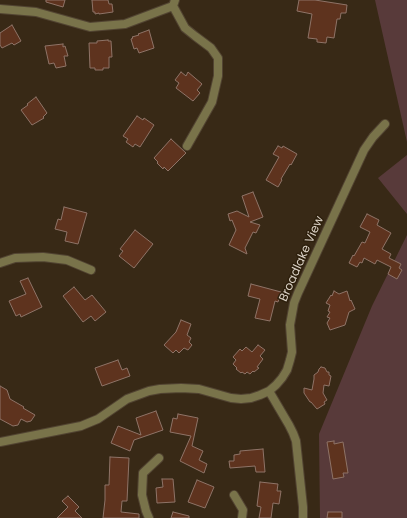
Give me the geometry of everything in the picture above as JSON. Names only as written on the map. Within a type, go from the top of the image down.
[{"type":"street","points":[[0,9],[36,12],[90,27],[125,24],[174,3],[185,28],[211,48],[218,58],[218,76],[212,102],[187,146]]},
{"type":"street","name":"Broadlake View","points":[[0,442],[81,426],[98,419],[127,399],[149,391],[170,388],[200,389],[231,398],[241,399],[251,398],[269,391],[282,378],[287,370],[290,360],[292,352],[290,325],[294,303],[298,293],[364,150],[385,124]]},
{"type":"street","points":[[0,263],[15,258],[43,257],[67,260],[91,270]]},
{"type":"street","points":[[269,391],[289,425],[296,441],[303,518]]},
{"type":"street","points":[[149,518],[142,495],[143,473],[159,458]]},
{"type":"street","points":[[234,494],[243,510],[242,518]]},
{"type":"shaded area","points":[[375,0],[407,0],[407,142]]},
{"type":"shaded area","points":[[407,155],[407,214],[378,178]]},
{"type":"shaded area","points":[[407,235],[407,518],[320,518],[319,434],[372,306]]},
{"type":"building","points":[[46,0],[65,0],[63,7],[46,2]]},
{"type":"building","points":[[92,0],[108,0],[109,4],[112,4],[113,12],[95,14],[95,12],[93,12]]},
{"type":"building","points":[[299,0],[315,0],[347,5],[346,13],[341,13],[340,19],[337,19],[334,38],[327,37],[326,43],[317,42],[317,39],[308,38],[312,14],[297,11]]},
{"type":"building","points":[[12,25],[21,41],[14,45],[12,43],[2,48],[0,45],[0,33]]},
{"type":"building","points":[[149,30],[154,48],[139,53],[137,48],[134,49],[131,39],[133,38],[132,37],[139,35],[138,34]]},
{"type":"building","points":[[97,41],[111,41],[112,57],[109,57],[109,68],[95,70],[95,68],[90,68],[89,43],[97,43]]},
{"type":"building","points":[[63,44],[68,56],[64,56],[66,66],[56,68],[54,63],[49,64],[45,46]]},
{"type":"building","points":[[181,72],[186,76],[188,72],[202,84],[197,90],[200,93],[193,101],[176,88],[179,83],[175,80]]},
{"type":"building","points":[[36,97],[47,113],[43,117],[44,118],[32,125],[21,110]]},
{"type":"building","points":[[137,116],[143,120],[144,118],[154,125],[140,147],[135,144],[133,147],[126,142],[128,139],[123,136]]},
{"type":"building","points":[[171,139],[186,153],[168,171],[164,167],[163,169],[154,158]]},
{"type":"building","points":[[278,146],[282,148],[283,146],[297,154],[281,179],[282,180],[278,187],[266,180],[279,157],[273,154]]},
{"type":"building","points":[[253,192],[263,217],[250,222],[260,225],[256,233],[253,232],[245,248],[247,254],[229,245],[236,230],[232,220],[230,221],[228,214],[237,211],[249,217],[242,196]]},
{"type":"building","points":[[64,207],[87,213],[78,244],[65,241],[67,232],[55,229],[58,219],[61,220]]},
{"type":"building","points":[[367,214],[379,220],[377,225],[391,233],[382,249],[391,254],[389,258],[401,264],[399,268],[402,270],[397,279],[388,274],[391,267],[377,260],[375,264],[364,258],[362,263],[360,262],[357,267],[349,263],[362,242],[365,243],[370,232],[360,227]]},
{"type":"building","points":[[135,230],[153,244],[134,268],[119,256],[123,251],[120,249]]},
{"type":"building","points":[[28,278],[42,307],[21,317],[20,314],[16,316],[9,301],[26,294],[20,281]]},
{"type":"building","points":[[251,284],[281,292],[278,302],[275,301],[270,321],[255,318],[260,299],[248,296]]},
{"type":"building","points":[[74,287],[85,300],[92,295],[106,312],[95,321],[91,316],[83,322],[63,296]]},
{"type":"building","points":[[334,291],[339,294],[347,291],[350,301],[351,300],[355,309],[349,312],[345,325],[330,330],[327,323],[330,318],[327,317],[330,312],[328,311],[330,305],[326,303]]},
{"type":"building","points":[[181,320],[191,324],[187,335],[191,338],[189,342],[192,345],[188,350],[184,348],[179,353],[176,350],[173,353],[164,345],[176,332]]},
{"type":"building","points":[[258,345],[265,350],[260,356],[263,359],[257,367],[259,368],[250,374],[247,372],[245,374],[242,372],[241,373],[233,364],[236,360],[233,357],[240,349],[242,351],[246,347],[252,352]]},
{"type":"building","points":[[118,360],[122,370],[127,368],[130,376],[102,386],[95,368]]},
{"type":"building","points":[[321,367],[325,368],[331,376],[329,386],[324,385],[323,393],[327,400],[324,402],[325,404],[317,409],[304,393],[304,388],[312,390],[314,375]]},
{"type":"building","points":[[0,386],[7,390],[10,399],[35,415],[31,421],[27,422],[21,419],[18,425],[13,426],[0,419]]},
{"type":"building","points":[[156,411],[163,430],[134,440],[130,451],[111,443],[118,426],[141,435],[136,418]]},
{"type":"building","points":[[178,414],[198,418],[192,446],[203,451],[199,460],[207,464],[204,473],[180,461],[191,436],[170,432],[173,418],[177,419]]},
{"type":"building","points":[[334,441],[334,444],[343,442],[348,473],[343,473],[344,477],[333,479],[327,442]]},
{"type":"building","points":[[263,449],[265,472],[256,472],[255,466],[230,468],[229,461],[234,461],[234,455],[240,454],[240,451]]},
{"type":"building","points":[[110,457],[129,458],[127,501],[122,501],[121,512],[139,514],[139,518],[103,518],[105,485],[109,485]]},
{"type":"building","points":[[162,479],[173,479],[175,502],[157,503],[156,488],[163,487]]},
{"type":"building","points":[[197,480],[214,487],[205,508],[188,502]]},
{"type":"building","points":[[260,482],[278,484],[277,491],[281,491],[279,504],[273,503],[271,518],[259,518],[261,507],[257,506]]},
{"type":"building","points":[[68,496],[79,507],[75,511],[82,518],[57,518],[68,507],[62,501]]},
{"type":"building","points":[[173,512],[189,516],[189,518],[171,518]]},
{"type":"building","points":[[328,512],[342,512],[342,518],[327,518]]}]
